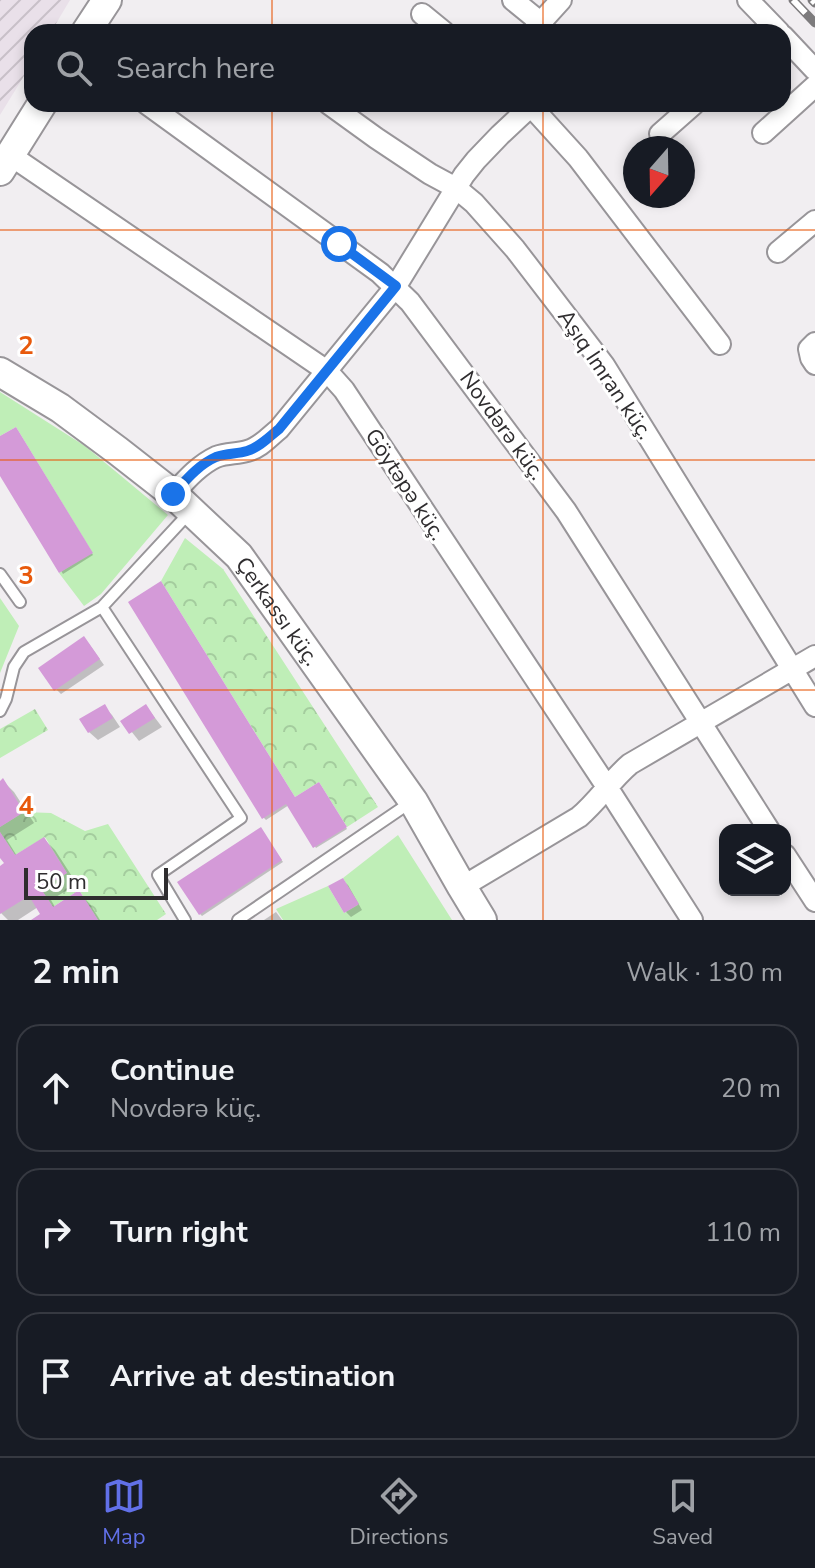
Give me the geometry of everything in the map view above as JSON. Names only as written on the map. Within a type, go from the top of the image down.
[{"type":"street","points":[[513,0],[533,24]]},
{"type":"street","points":[[539,24],[561,0]]},
{"type":"street","points":[[748,0],[770,24]]},
{"type":"street","points":[[422,14],[434,24]]},
{"type":"street","points":[[791,46],[815,70]]},
{"type":"street","points":[[791,108],[815,86]]},
{"type":"street","points":[[5,163],[37,112]]},
{"type":"street","name":"Novdərə küç.","points":[[158,112],[396,286],[428,323],[566,511],[765,824]]},
{"type":"street","name":"Aşıq İmran küç.","points":[[340,112],[430,174],[456,188],[507,239],[604,365],[815,706]]},
{"type":"street","points":[[182,502],[198,468],[228,453],[248,451],[279,429],[396,286],[476,160],[523,112]]},
{"type":"street","points":[[536,112],[578,158],[720,344]]},
{"type":"street","points":[[660,134],[685,112]]},
{"type":"street","points":[[763,133],[786,112]]},
{"type":"street","name":"Göytəpə küç.","points":[[5,163],[327,371],[344,390],[692,920]]},
{"type":"street","points":[[778,252],[815,221]]},
{"type":"street","points":[[815,343],[809,349],[815,364]]},
{"type":"street","name":"Çerkassı küç.","points":[[0,372],[60,408],[182,502],[239,556],[413,801],[482,920]]},
{"type":"street","points":[[462,887],[579,817],[630,764],[815,656]]},
{"type":"street","points":[[791,864],[815,901]]},
{"type":"lane","points":[[0,711],[14,667],[24,652],[102,607],[182,502]]},
{"type":"lane","points":[[0,574],[20,602]]},
{"type":"lane","points":[[102,607],[241,818],[158,875],[185,920]]},
{"type":"lane","points":[[238,920],[413,801]]},
{"type":"shaded area","points":[[0,0],[70,0],[56,24],[24,24],[24,76],[0,115]]},
{"type":"green space","points":[[0,392],[85,446],[168,515],[101,594],[84,606],[59,573],[92,552],[16,427],[0,436]]},
{"type":"green space","points":[[185,538],[223,569],[378,807],[347,827],[319,782],[295,797],[161,581]]},
{"type":"green space","points":[[0,598],[19,626],[0,673]]},
{"type":"green space","points":[[35,709],[48,730],[0,758],[0,729]]},
{"type":"green space","points":[[24,812],[51,813],[85,831],[108,824],[166,914],[157,920],[98,920],[79,890],[53,907],[41,889],[67,873],[45,837],[15,855],[0,832],[0,827]]},
{"type":"green space","points":[[398,835],[452,920],[283,920],[276,909],[328,886],[344,913],[358,905],[343,878]]},
{"type":"building","points":[[16,427],[93,553],[59,573],[0,476],[0,436]]},
{"type":"building","points":[[161,581],[295,797],[319,782],[347,827],[313,848],[286,804],[262,819],[128,602]]},
{"type":"building","points":[[84,636],[100,659],[54,691],[38,668]]},
{"type":"building","points":[[105,704],[113,718],[88,733],[79,719]]},
{"type":"building","points":[[146,704],[155,718],[129,734],[120,721]]},
{"type":"building","points":[[3,778],[24,812],[0,827],[0,781]]},
{"type":"building","points":[[261,827],[282,860],[199,915],[177,882]]},
{"type":"building","points":[[0,832],[15,855],[44,837],[67,873],[41,889],[53,907],[79,890],[98,920],[31,920],[40,914],[29,896],[0,914],[0,866],[4,863],[0,858]]},
{"type":"building","points":[[343,878],[359,904],[344,913],[328,886]]},
{"type":"railway","points":[[793,0],[815,23]]},
{"type":"railway","points":[[812,0],[815,3]]},
{"type":"route","points":[[173,494],[198,468],[214,458],[248,451],[279,429],[396,286],[339,244]]}]
